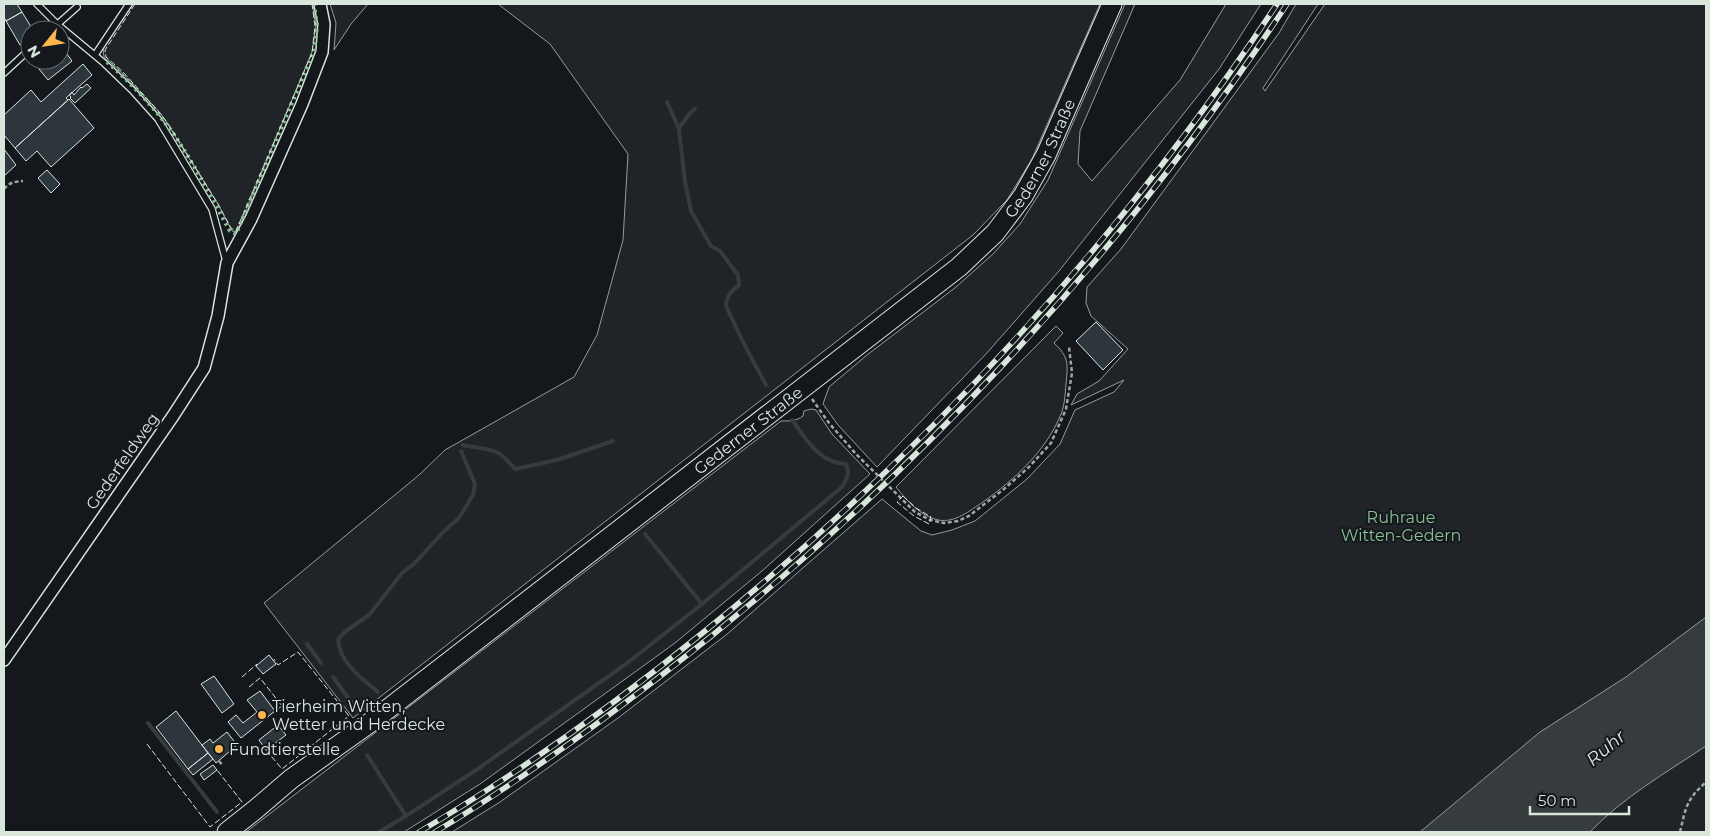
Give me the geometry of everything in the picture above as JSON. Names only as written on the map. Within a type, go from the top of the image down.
[{"type":"main road","name":"Gederner Straße","points":[[227,832],[256,810],[291,779],[371,722],[959,267],[995,233],[1024,196],[1046,154],[1112,4]]},
{"type":"street","name":"Gederfeldweg","points":[[4,660],[173,416],[204,368],[218,316],[227,263],[251,219],[302,104],[322,52],[324,24],[320,4]]},
{"type":"lane","name":"Gederfeldweg","points":[[38,4],[53,20]]},
{"type":"lane","points":[[95,55],[129,4]]},
{"type":"lane","points":[[62,20],[77,7]]},
{"type":"lane","name":"Gederfeldweg","points":[[70,35],[132,90],[158,119],[212,209],[227,263]]},
{"type":"lane","points":[[4,73],[20,58]]},
{"type":"path","points":[[4,189],[8,184],[23,181]]},
{"type":"path","points":[[803,387],[829,423],[856,454],[915,512],[930,520],[944,523],[958,521],[969,516],[1004,489],[1029,467],[1051,443],[1066,409],[1072,374],[1069,347]]},
{"type":"path","points":[[219,761],[223,766]]},
{"type":"path","points":[[1680,832],[1686,804],[1706,782]]},
{"type":"green space","points":[[133,4],[313,4],[316,26],[312,52],[237,232],[232,231],[218,204],[161,114],[104,57],[103,48]]},
{"type":"green space","points":[[330,4],[368,4],[351,24],[334,50],[336,23]]},
{"type":"green space","points":[[498,4],[1100,4],[1032,159],[1007,200],[973,235],[353,718],[264,603],[419,475],[445,450],[574,377],[597,335],[623,240],[628,154],[550,44]]},
{"type":"green space","points":[[1125,4],[1135,4],[1080,131],[1078,164],[1092,181],[1180,80],[1226,4],[1261,4],[1219,69],[1059,271],[986,354],[877,467],[838,425],[823,404],[829,387],[867,355],[956,287],[993,254],[1020,224],[1048,180]]},
{"type":"green space","name":"Ruhraue Witten-Gedern","points":[[1296,4],[1318,4],[1263,88],[1265,91],[1325,4],[1706,4],[1706,832],[452,832],[500,802],[618,718],[726,635],[882,499],[921,531],[932,535],[975,521],[1027,479],[1060,444],[1075,410],[1114,392],[1124,380],[1071,405],[1077,394],[1099,381],[1128,349],[1091,316],[1086,303],[1087,287],[1121,249],[1279,33]]},
{"type":"green space","points":[[1056,326],[1063,333],[1054,343],[1065,357],[1067,366],[1065,399],[1055,427],[1038,452],[1018,474],[962,516],[951,520],[938,520],[925,515],[909,503],[896,487]]},
{"type":"green space","points":[[816,410],[832,434],[870,474],[762,571],[675,643],[480,784],[404,832],[246,832],[781,421],[798,419],[803,416],[804,411]]},
{"type":"water","name":"Ruhr","points":[[1706,617],[1706,746],[1630,797],[1590,832],[1420,832],[1540,732],[1626,677]]},
{"type":"building","points":[[4,4],[17,4],[22,12],[6,21],[4,17]]},
{"type":"building","points":[[22,12],[27,20],[20,20],[20,45],[6,21]]},
{"type":"building","points":[[83,64],[92,75],[66,98],[68,100],[15,148],[4,135],[4,115],[31,90],[41,102]]},
{"type":"building","points":[[40,70],[61,70],[48,80]]},
{"type":"building","points":[[87,84],[91,88],[75,103],[69,95],[72,92],[74,95],[81,87]]},
{"type":"building","points":[[69,99],[94,128],[51,167],[37,151],[26,161],[15,148]]},
{"type":"building","points":[[4,149],[16,165],[4,176]]},
{"type":"building","points":[[47,170],[60,184],[51,193],[38,178]]},
{"type":"building","points":[[1096,322],[1123,350],[1103,370],[1076,341]]},
{"type":"building","points":[[269,655],[276,664],[263,674],[256,666]]},
{"type":"building","points":[[214,676],[234,704],[222,713],[201,684]]},
{"type":"building","name":"Tierheim Witten, Wetter und Herdecke","points":[[260,691],[275,711],[241,738],[228,722],[236,715],[243,723],[257,712],[247,700]]},
{"type":"building","points":[[176,711],[208,753],[188,769],[156,727]]},
{"type":"building","points":[[278,725],[286,735],[266,750],[259,740]]},
{"type":"building","name":"Fundtierstelle","points":[[227,732],[237,745],[216,763],[202,745],[210,739],[213,743]]},
{"type":"building","points":[[208,753],[213,759],[193,775],[188,769]]},
{"type":"building","points":[[213,765],[217,770],[204,780],[200,774]]},
{"type":"waterway","points":[[667,102],[679,129],[685,182],[691,211],[711,246],[720,251],[738,275],[739,285],[730,294],[726,306],[766,385]]},
{"type":"waterway","points":[[679,128],[695,109]]},
{"type":"waterway","points":[[379,832],[479,768],[630,661],[702,604],[842,487],[848,470],[846,464],[828,460],[821,455],[792,420]]},
{"type":"waterway","points":[[463,445],[497,452],[515,469],[557,460],[613,441]]},
{"type":"waterway","points":[[378,692],[352,669],[342,655],[338,639],[369,615],[403,572],[414,564],[443,532],[459,518],[473,495],[475,484],[461,451]]},
{"type":"waterway","points":[[645,534],[702,604]]},
{"type":"waterway","points":[[307,644],[321,663]]},
{"type":"waterway","points":[[333,677],[356,709]]},
{"type":"waterway","points":[[148,723],[217,812]]},
{"type":"waterway","points":[[367,755],[406,816]]},
{"type":"railway","points":[[419,832],[530,762],[636,685],[705,631],[787,562],[866,491],[942,416],[1015,339],[1085,259],[1152,177],[1216,92],[1277,4]]},
{"type":"railway","points":[[435,832],[548,758],[658,678],[748,606],[836,530],[920,450],[1001,367],[1078,281],[1151,192],[1221,99],[1287,4]]},
{"type":"hedge","points":[[107,62],[141,95],[172,132],[195,168],[230,231],[236,234],[314,51],[317,26],[314,4]]},
{"type":"fence","points":[[135,4],[105,50],[106,57],[123,72],[169,125],[231,228],[236,231],[312,53],[315,26],[312,4]]},
{"type":"fence","points":[[903,496],[916,508],[931,517],[929,524],[914,516],[897,502],[903,496]]},
{"type":"fence","points":[[266,750],[282,769],[349,716],[298,652],[278,665],[274,659]]},
{"type":"fence","points":[[242,677],[257,664]]},
{"type":"fence","points":[[249,687],[260,678],[282,706],[275,711]]},
{"type":"fence","points":[[147,744],[210,827],[242,802],[217,770]]},
{"type":"place","name":"Tierheim Witten, Wetter und Herdecke","points":[[262,715]]},
{"type":"place","name":"Fundtierstelle","points":[[219,749]]}]
